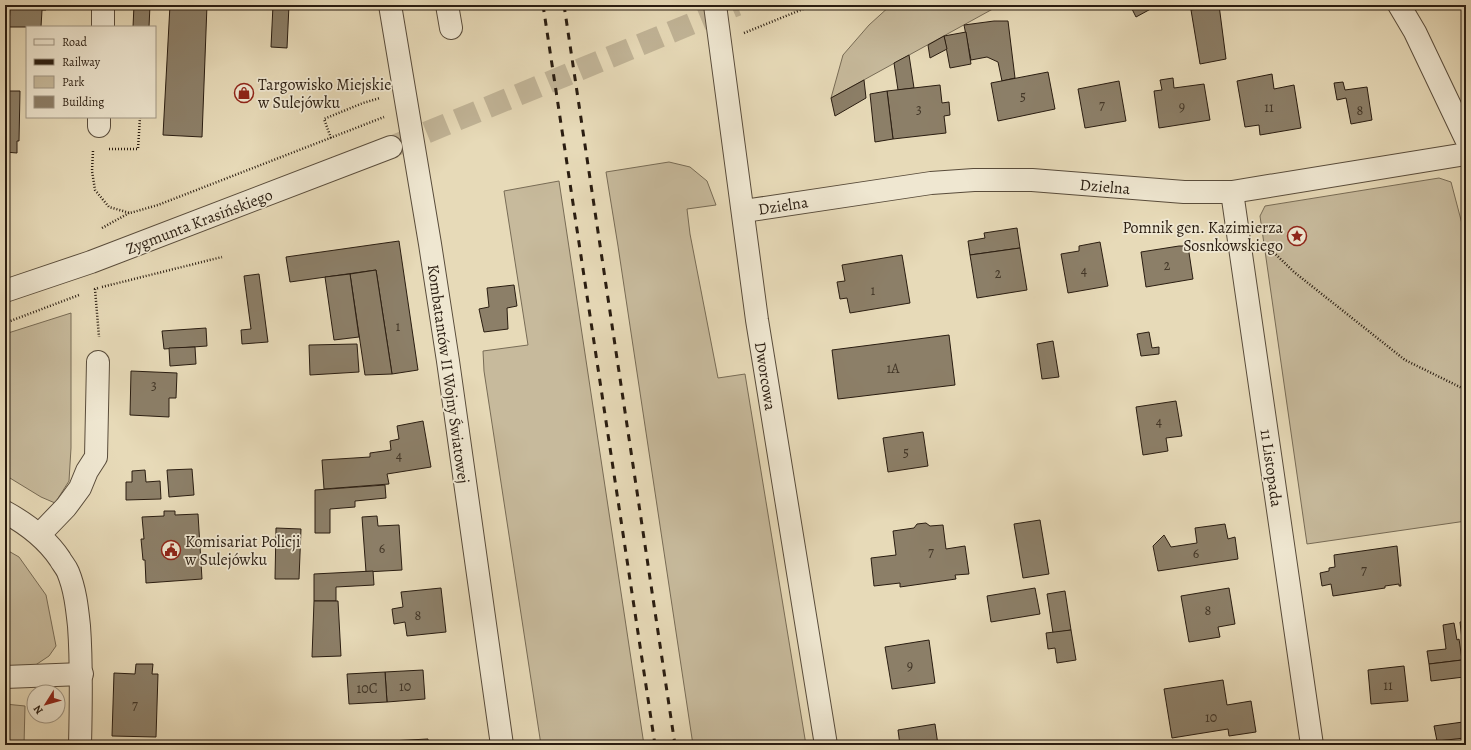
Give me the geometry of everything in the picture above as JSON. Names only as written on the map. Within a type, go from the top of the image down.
[{"type":"street","points":[[102,26],[103,5]]},
{"type":"street","name":"Kombatantów II Wojny Światowej","points":[[390,5],[448,361],[502,745]]},
{"type":"street","points":[[447,5],[451,28]]},
{"type":"street","name":"Dworcowa","points":[[715,5],[744,211],[757,320],[826,745]]},
{"type":"street","points":[[1398,5],[1415,32],[1466,139]]},
{"type":"street","name":"Zygmunta Krasińskiego","points":[[5,291],[91,262],[391,147]]},
{"type":"street","name":"Dzielna","points":[[744,211],[930,183],[974,180],[1032,180],[1184,192],[1232,192],[1466,154]]},
{"type":"street","name":"11 Listopada","points":[[1232,192],[1312,745]]},
{"type":"street","points":[[40,534],[66,507],[96,457],[98,362]]},
{"type":"street","points":[[5,512],[21,520],[40,534],[52,547],[68,571],[76,597],[82,674],[80,745]]},
{"type":"street","points":[[5,677],[82,674]]},
{"type":"path","points":[[744,33],[812,5]]},
{"type":"path","points":[[331,138],[324,119],[363,103],[386,96]]},
{"type":"path","points":[[99,122],[93,149],[92,170],[95,190],[110,207],[130,213],[158,205],[384,117]]},
{"type":"path","points":[[108,149],[138,149],[140,118]]},
{"type":"path","points":[[1239,239],[1266,245],[1294,272],[1405,360],[1466,390]]},
{"type":"path","points":[[98,362],[99,348],[96,289],[222,257]]},
{"type":"green space","points":[[891,5],[1000,5],[831,98],[843,55],[869,25]]},
{"type":"green space","points":[[669,162],[690,167],[707,181],[716,205],[687,209],[690,234],[718,378],[745,374],[806,745],[693,745],[606,172]]},
{"type":"green space","points":[[1439,178],[1451,182],[1466,239],[1466,521],[1307,544],[1260,216],[1265,206]]},
{"type":"green space","points":[[559,181],[644,745],[541,745],[484,371],[483,351],[528,345],[504,191]]},
{"type":"green space","points":[[71,313],[71,448],[69,481],[55,503],[41,497],[5,475],[5,334]]},
{"type":"green space","points":[[5,549],[19,557],[46,595],[56,646],[49,656],[31,668],[5,667]]},
{"type":"green space","points":[[5,704],[25,706],[24,745],[5,745]]},
{"type":"building","points":[[6,5],[46,5],[46,10],[42,10],[41,26],[5,27],[5,24],[9,24],[10,9],[6,9]]},
{"type":"building","points":[[134,5],[150,5],[149,26],[133,26]]},
{"type":"building","points":[[170,5],[207,5],[202,137],[163,135]]},
{"type":"building","points":[[273,5],[289,5],[287,48],[271,47]]},
{"type":"building","points":[[1130,5],[1158,5],[1136,17]]},
{"type":"building","points":[[1190,5],[1219,5],[1191,10]]},
{"type":"building","points":[[1219,5],[1226,59],[1200,64],[1191,10]]},
{"type":"building","points":[[994,21],[1008,21],[1015,78],[1002,81],[998,62],[987,57],[971,60],[964,25]]},
{"type":"building","points":[[966,32],[971,64],[950,68],[944,36]]},
{"type":"building","points":[[944,36],[947,49],[930,58],[928,45]]},
{"type":"building","points":[[909,55],[914,88],[898,90],[894,63]]},
{"type":"building","points":[[1048,72],[1055,109],[998,121],[991,83]]},
{"type":"building","points":[[1272,74],[1274,89],[1294,85],[1301,128],[1260,135],[1259,125],[1245,127],[1237,81]]},
{"type":"building","points":[[1173,78],[1174,88],[1204,84],[1210,120],[1159,128],[1154,91],[1162,90],[1160,80]]},
{"type":"building","points":[[864,80],[866,98],[835,116],[831,98]]},
{"type":"building","points":[[1119,81],[1126,121],[1085,128],[1078,89]]},
{"type":"building","points":[[1343,82],[1345,90],[1367,87],[1372,120],[1351,124],[1346,98],[1337,100],[1334,83]]},
{"type":"building","points":[[940,85],[942,103],[949,102],[950,115],[944,116],[946,133],[893,139],[887,91]]},
{"type":"building","points":[[5,91],[20,91],[19,141],[17,141],[17,153],[5,152]]},
{"type":"building","points":[[887,91],[893,139],[875,142],[870,94]]},
{"type":"building","points":[[1017,228],[1020,248],[970,255],[968,241],[985,238],[984,233]]},
{"type":"building","points":[[399,241],[418,370],[392,374],[376,270],[290,282],[286,257]]},
{"type":"building","points":[[1100,242],[1108,286],[1068,293],[1061,254],[1079,251],[1079,246]]},
{"type":"building","points":[[1188,246],[1193,279],[1146,287],[1141,252]]},
{"type":"building","points":[[1020,248],[1027,290],[977,298],[970,255]]},
{"type":"building","points":[[902,255],[910,303],[850,313],[847,298],[840,299],[837,282],[845,281],[842,265]]},
{"type":"building","points":[[376,270],[392,374],[365,375],[350,274]]},
{"type":"building","points":[[259,274],[268,342],[242,344],[241,330],[251,329],[244,276]]},
{"type":"building","points":[[350,274],[359,337],[334,340],[325,277]]},
{"type":"building","points":[[514,285],[517,306],[507,308],[508,329],[484,332],[479,309],[489,307],[487,288]]},
{"type":"building","points":[[206,328],[207,346],[164,349],[162,331]]},
{"type":"building","points":[[1149,332],[1152,348],[1159,347],[1159,354],[1141,356],[1137,334]]},
{"type":"building","points":[[949,335],[955,385],[838,399],[832,350]]},
{"type":"building","points":[[1053,341],[1059,377],[1042,379],[1037,344]]},
{"type":"building","points":[[357,344],[359,372],[310,375],[309,345]]},
{"type":"building","points":[[195,347],[196,364],[170,366],[169,348]]},
{"type":"building","points":[[131,371],[177,373],[176,398],[169,398],[169,417],[130,415]]},
{"type":"building","points":[[1176,401],[1182,436],[1166,438],[1168,451],[1143,455],[1136,407]]},
{"type":"building","points":[[423,421],[431,467],[387,474],[389,484],[324,489],[322,460],[370,457],[370,453],[391,450],[390,441],[399,439],[397,426]]},
{"type":"building","points":[[923,432],[928,466],[888,472],[883,438]]},
{"type":"building","points":[[192,469],[194,495],[169,497],[167,470]]},
{"type":"building","points":[[145,470],[146,482],[160,481],[161,499],[126,500],[126,482],[132,482],[132,471]]},
{"type":"building","points":[[385,485],[386,498],[355,501],[355,507],[330,509],[330,533],[315,533],[315,490]]},
{"type":"building","name":"Komisariat Policji w Sulejówku","points":[[164,511],[175,511],[175,515],[198,514],[202,579],[146,583],[145,560],[143,560],[141,539],[144,539],[142,517],[164,516]]},
{"type":"building","points":[[377,516],[378,526],[399,525],[402,570],[366,572],[362,517]]},
{"type":"building","points":[[1040,520],[1049,574],[1023,578],[1014,524]]},
{"type":"building","points":[[926,523],[930,526],[943,525],[946,549],[965,546],[969,574],[955,575],[956,579],[900,587],[900,583],[874,586],[871,558],[896,555],[893,531],[914,528],[917,524]]},
{"type":"building","points":[[1225,524],[1228,539],[1235,537],[1238,559],[1158,571],[1153,546],[1164,535],[1171,547],[1197,543],[1195,528]]},
{"type":"building","points":[[276,528],[301,529],[299,579],[275,579]]},
{"type":"building","points":[[1397,546],[1401,586],[1399,586],[1399,584],[1385,586],[1385,588],[1333,596],[1331,584],[1322,586],[1320,573],[1329,571],[1329,568],[1335,567],[1334,555]]},
{"type":"building","points":[[373,571],[374,585],[336,587],[336,601],[314,601],[314,574]]},
{"type":"building","points":[[441,588],[446,632],[407,636],[405,622],[394,624],[392,609],[403,607],[401,592]]},
{"type":"building","points":[[1035,588],[1040,614],[991,622],[987,596]]},
{"type":"building","points":[[1229,588],[1235,624],[1218,627],[1220,637],[1189,642],[1181,596]]},
{"type":"building","points":[[1065,591],[1071,630],[1053,633],[1047,594]]},
{"type":"building","points":[[314,601],[338,601],[341,656],[312,657]]},
{"type":"building","points":[[1466,621],[1466,675],[1460,622]]},
{"type":"building","points":[[1454,623],[1457,640],[1459,639],[1462,660],[1429,664],[1427,651],[1446,649],[1443,625]]},
{"type":"building","points":[[1071,630],[1076,660],[1057,663],[1055,648],[1048,649],[1046,633]]},
{"type":"building","points":[[929,640],[935,683],[892,689],[885,647]]},
{"type":"building","points":[[1462,660],[1464,677],[1431,681],[1429,664]]},
{"type":"building","points":[[136,664],[153,664],[152,674],[158,674],[156,737],[112,736],[114,673],[135,674]]},
{"type":"building","points":[[1404,666],[1408,701],[1371,704],[1368,670]]},
{"type":"building","points":[[423,670],[425,699],[387,702],[385,672]]},
{"type":"building","points":[[385,672],[387,702],[349,704],[347,674]]},
{"type":"building","points":[[1223,680],[1227,705],[1251,701],[1256,732],[1229,736],[1228,729],[1172,738],[1164,689]]},
{"type":"building","points":[[1463,722],[1465,738],[1437,741],[1434,726]]},
{"type":"building","points":[[935,724],[938,745],[900,745],[898,730]]},
{"type":"building","points":[[428,739],[428,745],[390,745],[390,741]]},
{"type":"building","points":[[390,741],[390,745],[352,745],[352,743]]},
{"type":"tunnel","points":[[396,145],[737,5]]},
{"type":"railway","points":[[543,5],[655,745]]},
{"type":"railway","points":[[564,5],[675,745]]},
{"type":"place","name":"Targowisko Miejskie w Sulejówku","points":[[244,93]]},
{"type":"place","name":"Pomnik gen. Kazimierza Sosnkowskiego","points":[[1297,236]]},
{"type":"place","name":"Komisariat Policji w Sulejówku","points":[[171,550]]}]
